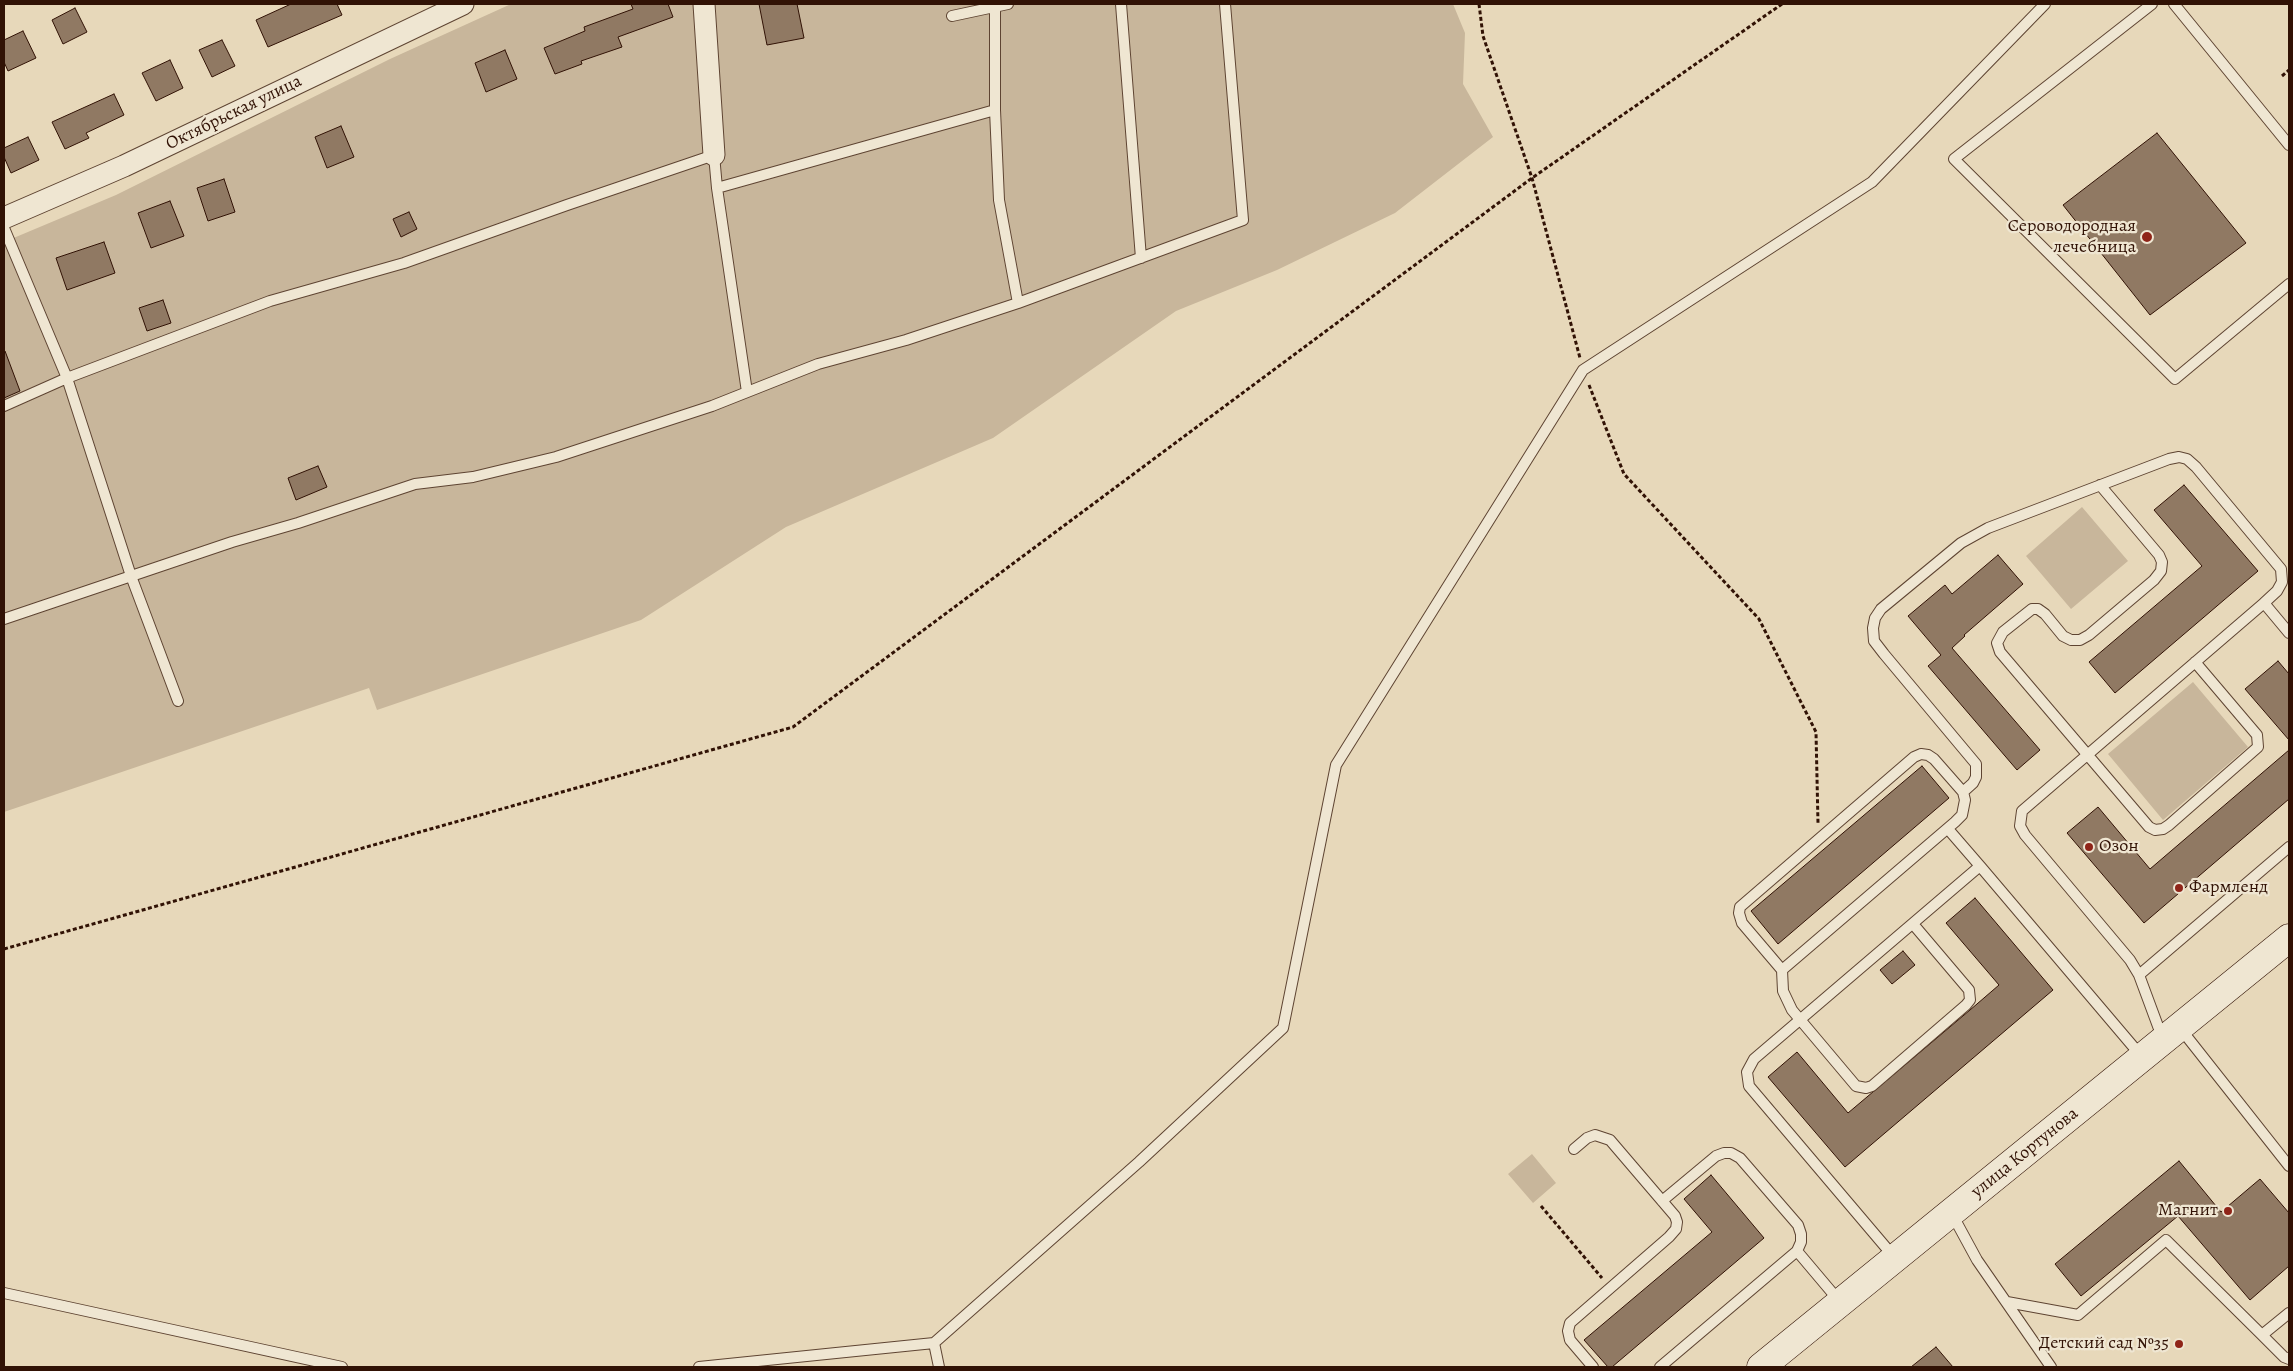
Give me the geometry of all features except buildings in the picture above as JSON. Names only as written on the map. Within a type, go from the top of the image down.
[{"type":"main road","name":"улица Кортунова","points":[[1761,1367],[2289,938]]},
{"type":"street","name":"Октябрьская улица","points":[[4,218],[124,166],[463,4]]},
{"type":"street","points":[[704,4],[714,156]]},
{"type":"lane","points":[[952,16],[995,5],[1008,4]]},
{"type":"lane","points":[[1121,4],[1141,258]]},
{"type":"lane","points":[[4,620],[131,576],[415,484],[473,477],[556,458],[712,406],[818,364],[906,340],[1018,303],[1243,220],[1224,4]]},
{"type":"lane","points":[[700,1367],[934,1343],[1139,1162],[1283,1028],[1336,765],[1583,370],[1872,182],[2045,4]]},
{"type":"lane","points":[[2152,4],[1954,159],[2175,379],[2289,284]]},
{"type":"lane","points":[[2174,4],[2289,145]]},
{"type":"lane","points":[[995,5],[995,110],[999,200],[1018,303]]},
{"type":"lane","points":[[717,188],[995,110]]},
{"type":"lane","points":[[4,406],[68,378],[270,301],[404,263],[567,204],[714,156],[717,188],[748,392]]},
{"type":"lane","points":[[4,228],[68,378],[131,576],[178,701]]},
{"type":"lane","points":[[1963,792],[1973,783],[1976,776],[1976,764],[1874,641],[1873,628],[1875,618],[1881,608],[1950,551],[1974,535],[2169,459],[2179,457],[2187,459],[2281,569],[2282,582],[2278,591],[2024,807],[2020,818],[2020,826],[2025,835],[2126,954],[2172,1034],[2289,1166]]},
{"type":"lane","points":[[2100,485],[2159,554],[2162,562],[2161,571],[2154,580],[2089,635],[2080,640],[2071,640],[2063,636],[2045,614],[2038,609],[2032,609],[2003,632],[1997,643],[2000,652],[2086,754],[2149,827],[2155,830],[2163,829],[2169,825],[2253,753],[2259,742],[2257,735],[2195,662]]},
{"type":"lane","points":[[2264,603],[2289,633]]},
{"type":"lane","points":[[1782,970],[1962,814],[1963,792],[1928,754],[1914,757],[1740,907],[1739,913],[1742,923],[1782,970],[1782,983],[1786,999],[1800,1020],[1856,1086],[1861,1088],[1872,1086],[1966,1005],[1970,995],[1969,990],[1912,924]]},
{"type":"lane","points":[[1948,828],[2143,1058]]},
{"type":"lane","points":[[2139,975],[2289,847]]},
{"type":"lane","points":[[1896,1258],[1749,1086],[1747,1072],[1754,1059],[1980,866]]},
{"type":"lane","points":[[1574,1149],[1587,1138],[1595,1135],[1610,1140],[1675,1216],[1676,1229],[1574,1317],[1570,1323],[1568,1331],[1570,1340],[1593,1367]]},
{"type":"lane","points":[[1660,1367],[1797,1251],[1802,1242],[1798,1225],[1740,1158],[1731,1153],[1724,1152],[1716,1156],[1662,1201]]},
{"type":"lane","points":[[1951,1213],[1977,1260],[2051,1367]]},
{"type":"lane","points":[[2007,1302],[2078,1314],[2166,1240],[2284,1357],[2289,1359]]},
{"type":"lane","points":[[1797,1251],[1841,1303]]},
{"type":"lane","points":[[4,1293],[342,1367]]},
{"type":"lane","points":[[2262,1335],[2289,1313]]},
{"type":"lane","points":[[934,1343],[939,1367]]},
{"type":"path","points":[[1479,4],[1483,36],[1532,178],[1583,370],[1624,474],[1759,619],[1816,732],[1818,838]]},
{"type":"path","points":[[4,949],[793,727],[1532,178],[1782,4]]},
{"type":"path","points":[[2282,76],[2289,70]]},
{"type":"path","points":[[1541,1206],[1610,1287]]},
{"type":"shaded area","points":[[511,4],[1453,4],[1465,33],[1463,84],[1493,137],[1395,213],[1277,270],[1176,311],[993,438],[786,527],[641,620],[377,710],[369,688],[4,812],[4,242],[116,195],[390,59]]},
{"type":"shaded area","points":[[2082,507],[2128,561],[2071,609],[2026,556]]},
{"type":"shaded area","points":[[2193,682],[2248,747],[2163,820],[2108,754]]},
{"type":"shaded area","points":[[1532,1154],[1556,1183],[1533,1203],[1508,1174]]},
{"type":"place","name":"Сероводородная лечебница","points":[[2147,237]]},
{"type":"place","name":"Озон","points":[[2089,847]]},
{"type":"place","name":"Фармленд","points":[[2179,888]]},
{"type":"place","name":"Магнит","points":[[2228,1211]]},
{"type":"place","name":"Детский сад №35","points":[[2179,1344]]}]
